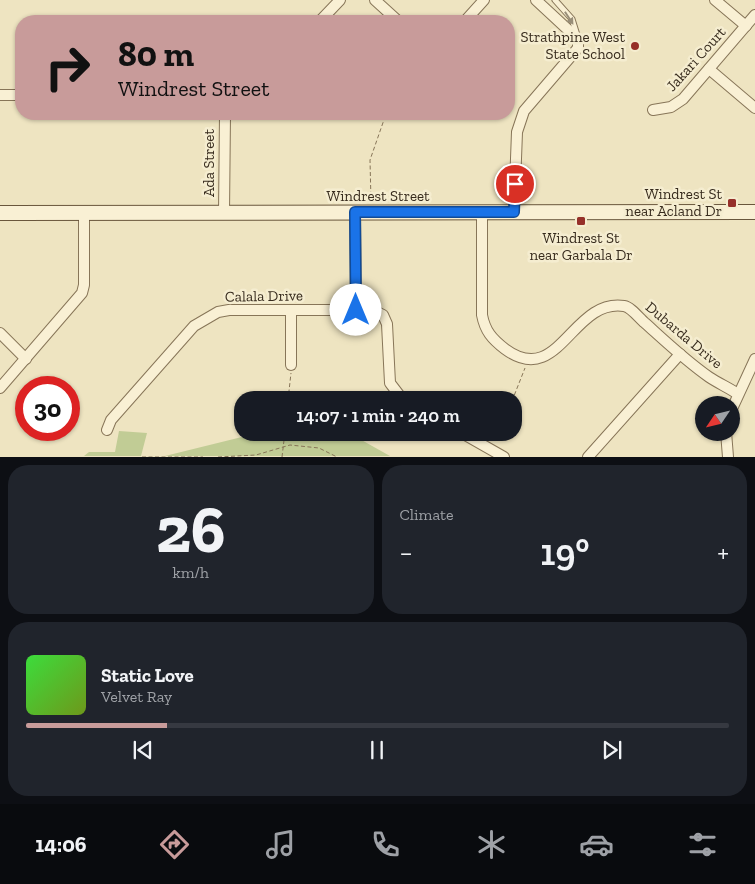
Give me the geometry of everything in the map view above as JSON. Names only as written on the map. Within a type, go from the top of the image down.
[{"type":"street","points":[[326,15],[340,0]]},
{"type":"street","points":[[375,0],[391,15]]},
{"type":"street","points":[[470,15],[484,0]]},
{"type":"street","points":[[514,212],[517,132],[524,111],[578,48],[578,39],[536,0]]},
{"type":"street","points":[[715,0],[746,26]]},
{"type":"street","name":"Jakari Court","points":[[653,110],[671,108],[683,99],[755,15]]},
{"type":"street","points":[[709,69],[755,108]]},
{"type":"street","points":[[0,95],[15,95]]},
{"type":"street","name":"Ada Street","points":[[224,213],[225,120]]},
{"type":"street","points":[[355,212],[356,310]]},
{"type":"street","name":"Windrest Street","points":[[0,213],[755,212]]},
{"type":"street","points":[[0,388],[82,293],[84,285],[84,213]]},
{"type":"street","name":"Dubarda Drive","points":[[482,213],[482,315],[484,327],[490,337],[507,350],[526,358],[538,358],[552,352],[593,312],[608,306],[626,306],[709,378],[738,394]]},
{"type":"street","name":"Calala Drive","points":[[107,430],[111,420],[194,326],[218,312],[229,310],[371,310],[383,315],[387,324],[390,383],[397,391]]},
{"type":"street","points":[[291,365],[292,311]]},
{"type":"street","points":[[0,333],[26,359]]},
{"type":"street","points":[[588,456],[680,354]]},
{"type":"street","points":[[738,394],[755,359]]},
{"type":"street","points":[[476,441],[504,456]]},
{"type":"street","points":[[727,441],[728,456]]},
{"type":"lane","points":[[555,0],[572,19],[578,39]]},
{"type":"path","points":[[370,205],[370,160],[384,120]]},
{"type":"path","points":[[289,391],[291,365]]},
{"type":"path","points":[[516,391],[526,365]]},
{"type":"path","points":[[282,456],[284,441]]},
{"type":"path","points":[[218,456],[256,455],[290,445],[319,448],[337,456]]},
{"type":"path","points":[[142,456],[203,456]]},
{"type":"green space","points":[[119,431],[147,433],[141,456],[84,456],[89,452],[115,452]]},
{"type":"green space","points":[[234,439],[234,441],[363,441],[390,456],[165,456]]},
{"type":"place","name":"Strathpine West State School","points":[[635,46]]},
{"type":"place","name":"Windrest St near Acland Dr","points":[[732,203]]},
{"type":"place","name":"Windrest St near Garbala Dr","points":[[581,221]]},
{"type":"route","points":[[356,310],[355,212],[514,212],[515,184]]}]
